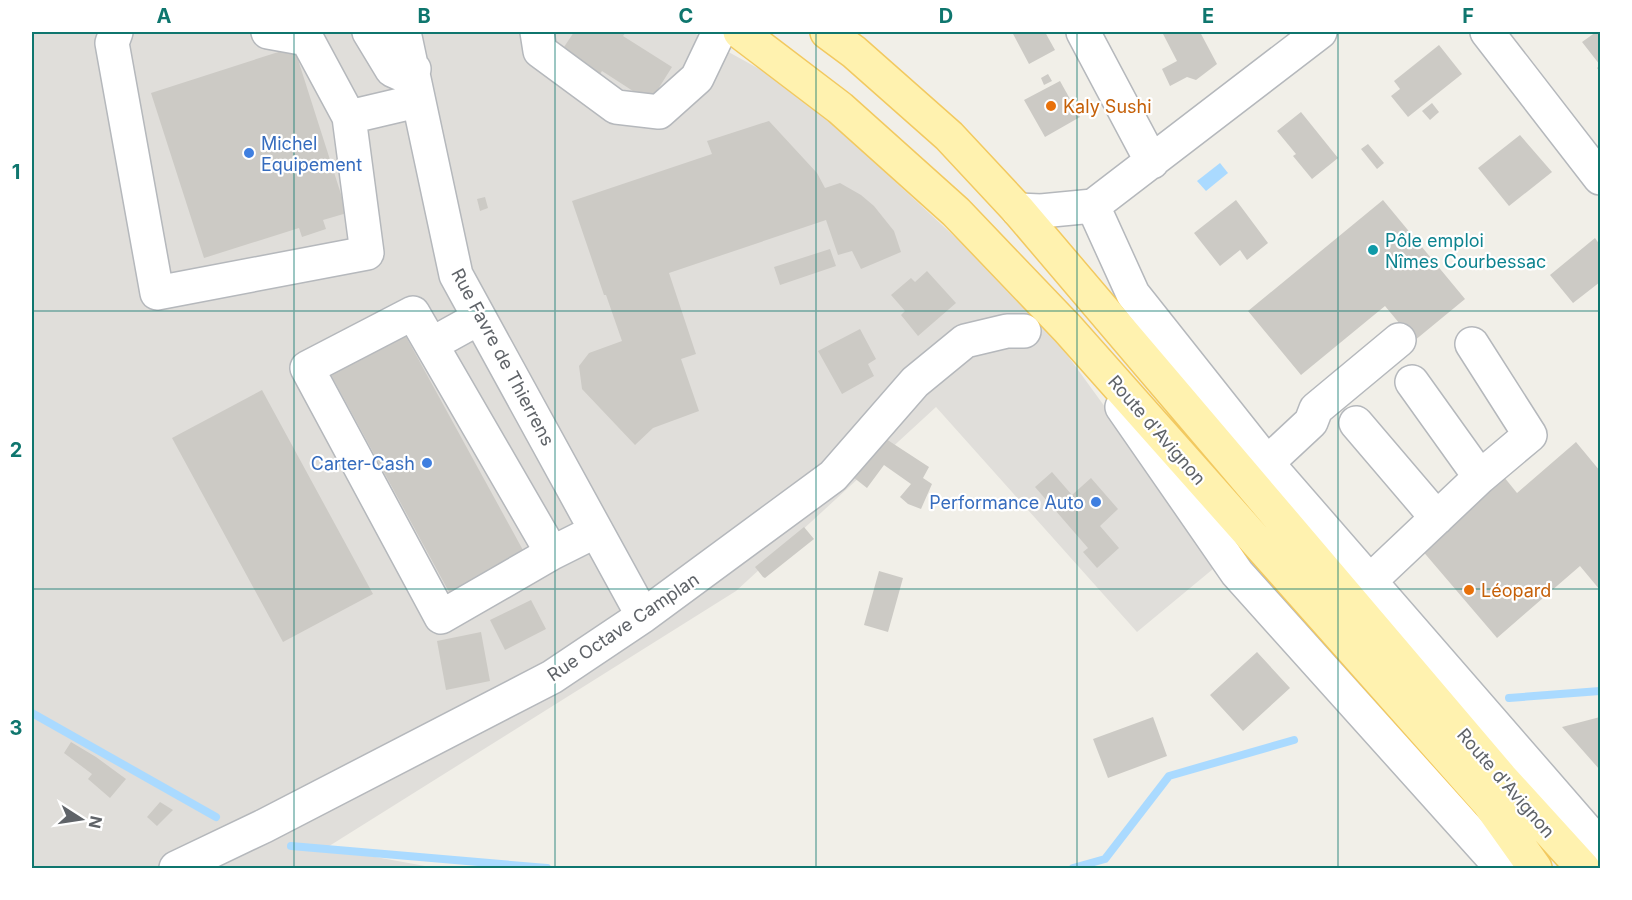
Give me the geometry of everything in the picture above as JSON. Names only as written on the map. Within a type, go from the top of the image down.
[{"type":"main road","name":"Route d'Avignon","points":[[740,32],[840,108],[956,212],[1068,329],[1488,802],[1535,868]]},
{"type":"main road","name":"Route d'Avignon","points":[[826,32],[854,52],[949,136],[1018,210],[1501,778],[1583,868]]},
{"type":"street","points":[[116,32],[112,43],[157,293],[367,253],[349,117],[307,39],[268,32]]},
{"type":"street","points":[[349,117],[415,90],[392,70],[369,32]]},
{"type":"street","name":"Rue Favre de Thierrens","points":[[404,32],[456,275],[643,616]]},
{"type":"street","name":"Rue Favre de Thierrens","points":[[415,90],[419,32]]},
{"type":"street","points":[[537,32],[540,51],[616,107],[659,112],[697,78],[719,32]]},
{"type":"street","points":[[1083,32],[1152,162]]},
{"type":"street","points":[[1018,210],[1041,211],[1093,206],[1320,32]]},
{"type":"street","points":[[1487,32],[1600,178]]},
{"type":"street","points":[[1093,206],[1133,294],[1267,463],[1600,846]]},
{"type":"street","points":[[552,553],[413,313],[307,368],[441,617],[552,553],[596,531]]},
{"type":"street","points":[[432,344],[480,318]]},
{"type":"street","points":[[1068,329],[1237,573],[1502,868]]},
{"type":"street","name":"Rue Octave Camplan","points":[[176,868],[264,826],[552,677],[643,616],[834,476],[915,382],[965,341],[1007,331],[1024,331]]},
{"type":"street","points":[[1267,463],[1311,422],[1316,409],[1399,340]]},
{"type":"street","points":[[1370,581],[1480,477],[1530,435],[1472,344]]},
{"type":"street","points":[[1412,382],[1480,477]]},
{"type":"street","points":[[1356,423],[1437,518]]},
{"type":"shaded area","points":[[32,32],[692,32],[794,88],[1036,312],[1219,564],[1137,632],[936,407],[736,591],[326,848],[436,868],[32,868]]},
{"type":"water","points":[[1220,163],[1228,173],[1206,191],[1197,181]]},
{"type":"building","points":[[574,32],[626,32],[623,36],[672,67],[650,102],[602,71],[600,74],[562,50]]},
{"type":"building","points":[[1012,32],[1045,32],[1055,50],[1029,64]]},
{"type":"building","points":[[1162,32],[1200,32],[1217,64],[1196,80],[1187,77],[1170,86],[1162,69],[1177,61]]},
{"type":"building","points":[[1596,32],[1600,32],[1600,65],[1582,42]]},
{"type":"building","points":[[1439,45],[1462,74],[1408,117],[1391,96],[1400,89],[1394,81]]},
{"type":"building","name":"Michel Equipement","points":[[294,47],[347,213],[323,220],[326,229],[302,237],[299,228],[204,258],[151,93]]},
{"type":"building","points":[[1048,74],[1052,81],[1044,85],[1041,78]]},
{"type":"building","name":"Kaly Sushi","points":[[1060,81],[1080,117],[1045,137],[1024,100]]},
{"type":"building","points":[[1432,103],[1439,112],[1430,120],[1422,111]]},
{"type":"building","points":[[1301,112],[1338,158],[1312,179],[1293,156],[1296,154],[1277,131]]},
{"type":"building","points":[[769,121],[817,173],[825,188],[840,183],[861,195],[874,206],[894,231],[901,252],[861,269],[852,251],[838,255],[826,220],[669,273],[696,354],[681,359],[699,411],[653,428],[635,445],[582,389],[579,366],[589,353],[622,341],[572,201],[712,154],[707,141]]},
{"type":"building","points":[[1520,135],[1552,172],[1509,206],[1478,168]]},
{"type":"building","points":[[1368,144],[1384,163],[1377,169],[1361,149]]},
{"type":"building","points":[[485,197],[488,208],[480,211],[477,199]]},
{"type":"building","points":[[1236,200],[1268,243],[1247,260],[1240,250],[1220,266],[1194,233]]},
{"type":"building","name":"Pôle emploi Nîmes Courbessac","points":[[1383,200],[1465,299],[1414,341],[1385,306],[1301,375],[1248,311]]},
{"type":"building","points":[[1595,238],[1600,245],[1600,282],[1573,303],[1550,275]]},
{"type":"building","points":[[830,249],[836,266],[780,285],[774,267]]},
{"type":"building","points":[[927,271],[956,303],[918,336],[901,315],[905,311],[891,295],[911,278],[915,282]]},
{"type":"building","points":[[860,329],[876,359],[868,364],[874,376],[842,394],[818,351]]},
{"type":"building","name":"Carter-Cash","points":[[404,333],[524,552],[449,592],[330,373]]},
{"type":"building","points":[[262,390],[373,594],[283,642],[172,438]]},
{"type":"building","points":[[883,437],[929,467],[923,478],[932,484],[921,509],[908,504],[900,497],[911,484],[884,465],[867,488],[853,477]]},
{"type":"building","points":[[1576,442],[1600,471],[1600,590],[1580,566],[1497,638],[1421,549],[1504,477],[1517,493]]},
{"type":"building","points":[[1052,472],[1072,495],[1091,478],[1118,509],[1100,526],[1119,548],[1097,568],[1083,552],[1088,548],[1035,487]]},
{"type":"building","points":[[804,527],[814,539],[765,578],[763,577],[755,567]]},
{"type":"building","points":[[879,571],[903,578],[888,632],[864,625]]},
{"type":"building","points":[[531,600],[546,629],[505,650],[490,620]]},
{"type":"building","points":[[481,632],[490,681],[446,690],[437,641]]},
{"type":"building","points":[[1257,652],[1290,688],[1243,731],[1210,695]]},
{"type":"building","points":[[1153,717],[1167,756],[1108,778],[1093,739]]},
{"type":"building","points":[[1600,717],[1600,770],[1562,727]]},
{"type":"building","points":[[71,742],[126,779],[110,798],[88,779],[92,774],[64,753]]},
{"type":"building","points":[[160,802],[173,810],[157,826],[147,817]]},
{"type":"waterway","points":[[1509,698],[1600,691]]},
{"type":"waterway","points":[[32,713],[216,817]]},
{"type":"waterway","points":[[1073,868],[1105,859],[1169,776],[1294,740]]},
{"type":"waterway","points":[[291,846],[547,868]]},
{"type":"place","name":"Kaly Sushi","points":[[1051,106]]},
{"type":"place","name":"Michel Equipement","points":[[249,153]]},
{"type":"place","name":"Pôle emploi Nîmes Courbessac","points":[[1373,250]]},
{"type":"place","name":"Carter-Cash","points":[[427,463]]},
{"type":"place","name":"Performance Auto","points":[[1096,502]]},
{"type":"place","name":"Léopard","points":[[1469,590]]}]
